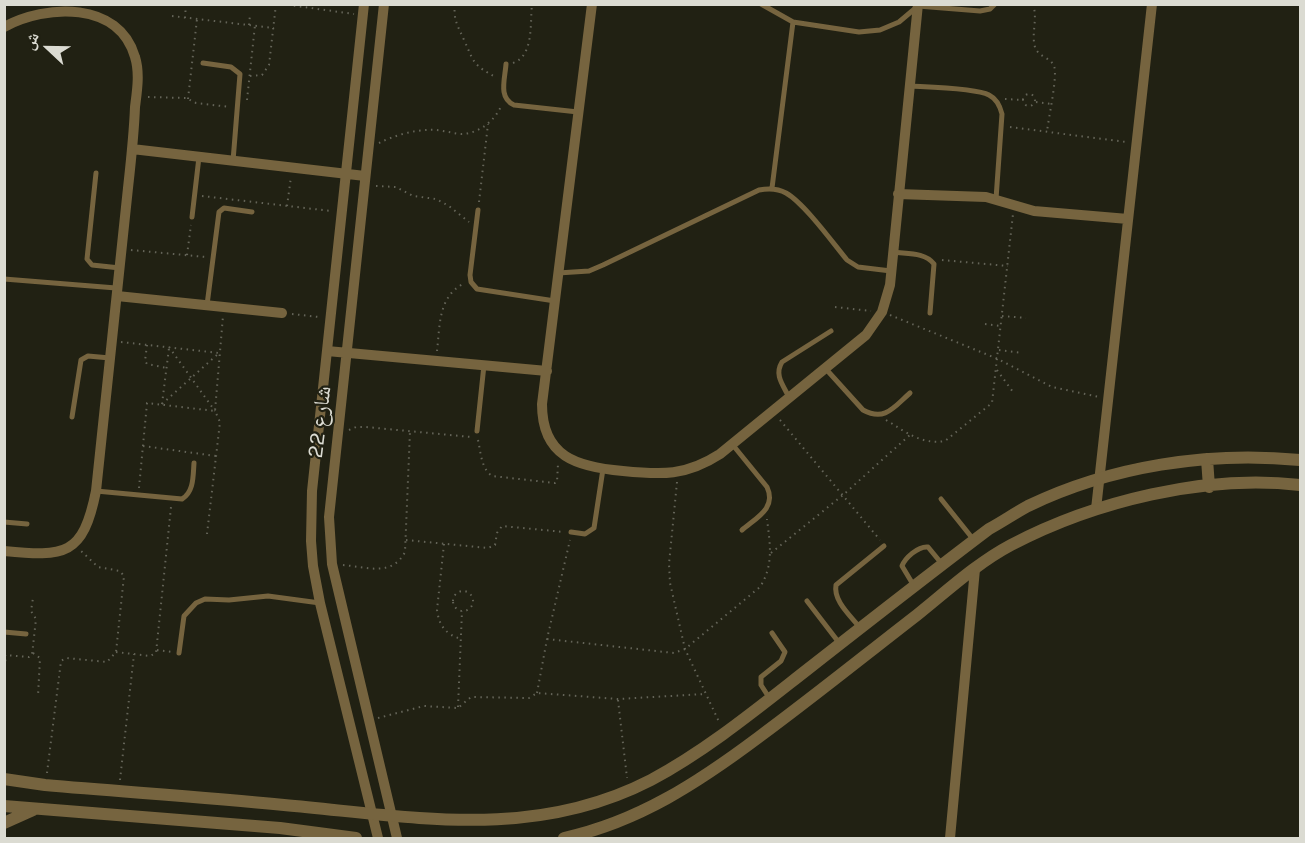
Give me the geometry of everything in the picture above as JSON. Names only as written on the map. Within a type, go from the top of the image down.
[{"type":"street","name":"شارع 22","points":[[384,4],[329,517],[332,564],[398,838]]},
{"type":"street","points":[[592,4],[542,417],[551,442],[572,461],[603,469],[651,474],[678,472],[705,464],[866,335],[882,312],[890,285],[918,5]]},
{"type":"street","points":[[1096,509],[1152,4]]},
{"type":"street","points":[[4,27],[36,14],[69,8],[99,16],[116,26],[128,40],[135,58],[138,78],[96,491],[86,529],[74,544],[62,551],[46,554],[4,551]]},
{"type":"street","name":"شارع 22","points":[[364,10],[311,516],[313,566],[320,603],[378,838]]},
{"type":"street","points":[[132,149],[347,174],[365,180]]},
{"type":"street","points":[[898,194],[996,199],[1034,211],[1128,219]]},
{"type":"street","points":[[117,292],[207,306],[282,313]]},
{"type":"street","points":[[327,351],[546,371]]},
{"type":"street","points":[[1206,459],[1209,487]]},
{"type":"street","points":[[4,779],[118,792],[457,821],[537,816],[576,808],[649,780],[683,760],[770,699],[974,540],[1027,507],[1100,478],[1165,464],[1206,459],[1300,460]]},
{"type":"street","points":[[564,838],[615,824],[658,804],[706,776],[784,719],[975,569],[1010,546],[1096,509],[1174,490],[1275,482],[1300,485]]},
{"type":"street","points":[[950,838],[975,569]]},
{"type":"street","points":[[4,806],[280,828],[356,838]]},
{"type":"street","points":[[4,823],[36,809]]},
{"type":"lane","points":[[761,4],[793,22],[859,32],[880,30],[899,22],[918,5],[980,11],[990,9],[995,4]]},
{"type":"lane","points":[[772,188],[793,22]]},
{"type":"lane","points":[[202,63],[234,68],[240,74],[233,161]]},
{"type":"lane","points":[[506,64],[505,99],[514,105],[578,112]]},
{"type":"lane","points":[[910,86],[982,92],[994,98],[1002,114],[996,199]]},
{"type":"lane","points":[[192,217],[199,157]]},
{"type":"lane","points":[[96,173],[87,259],[92,265],[120,268]]},
{"type":"lane","points":[[558,273],[589,271],[759,190],[772,188],[786,193],[797,202],[847,260],[858,267],[891,271]]},
{"type":"lane","points":[[207,306],[220,210],[226,208],[252,212]]},
{"type":"lane","points":[[478,210],[471,282],[477,289],[485,291],[555,301]]},
{"type":"lane","points":[[893,252],[924,256],[934,264],[930,313]]},
{"type":"lane","points":[[4,279],[117,292]]},
{"type":"lane","points":[[789,397],[779,377],[779,366],[831,332]]},
{"type":"lane","points":[[72,417],[81,360],[88,356],[110,358]]},
{"type":"lane","points":[[477,431],[484,365]]},
{"type":"lane","points":[[825,368],[863,410],[870,414],[887,413],[910,393]]},
{"type":"lane","points":[[732,444],[771,495],[771,503],[766,510],[742,530]]},
{"type":"lane","points":[[96,491],[182,499],[188,495],[191,488],[194,463]]},
{"type":"lane","points":[[571,532],[585,534],[594,528],[603,469]]},
{"type":"lane","points":[[940,498],[974,540]]},
{"type":"lane","points":[[4,522],[27,524]]},
{"type":"lane","points":[[861,628],[837,598],[835,592],[837,585],[884,546]]},
{"type":"lane","points":[[914,586],[902,566],[905,560],[920,548],[928,547],[942,564]]},
{"type":"lane","points":[[179,653],[184,616],[189,608],[205,599],[229,600],[268,596],[320,603]]},
{"type":"lane","points":[[807,601],[840,644]]},
{"type":"lane","points":[[4,632],[26,634]]},
{"type":"lane","points":[[770,699],[761,685],[760,677],[781,661],[785,652],[772,633]]},
{"type":"path","points":[[185,18],[186,4]]},
{"type":"path","points":[[250,76],[256,77],[267,71],[276,4]]},
{"type":"path","points":[[282,4],[364,10]]},
{"type":"path","points":[[455,4],[456,26],[472,61],[504,82]]},
{"type":"path","points":[[506,64],[516,62],[524,56],[528,47],[532,4]]},
{"type":"path","points":[[1033,4],[1036,14],[1035,49],[1039,55],[1051,61],[1054,67],[1047,132]]},
{"type":"path","points":[[249,25],[250,15]]},
{"type":"path","points":[[172,16],[274,27]]},
{"type":"path","points":[[188,99],[197,19]]},
{"type":"path","points":[[247,108],[255,25]]},
{"type":"path","points":[[1023,100],[1027,94],[1030,94],[1036,102]]},
{"type":"path","points":[[136,96],[188,99],[196,104],[237,108]]},
{"type":"path","points":[[994,98],[1023,100]]},
{"type":"path","points":[[368,148],[399,136],[428,130],[463,134],[476,131],[488,124],[499,112],[505,99]]},
{"type":"path","points":[[1023,100],[1030,107],[1036,102],[1051,104]]},
{"type":"path","points":[[478,210],[488,124]]},
{"type":"path","points":[[1001,126],[1136,144]]},
{"type":"path","points":[[287,206],[292,168]]},
{"type":"path","points":[[365,180],[396,188],[413,196],[436,199],[476,227]]},
{"type":"path","points":[[195,195],[342,212]]},
{"type":"path","points":[[879,415],[918,440],[936,442],[945,441],[992,403],[1014,206]]},
{"type":"path","points":[[187,255],[192,217]]},
{"type":"path","points":[[122,249],[213,258]]},
{"type":"path","points":[[930,259],[1008,266]]},
{"type":"path","points":[[436,361],[446,297],[461,285],[471,282]]},
{"type":"path","points":[[215,411],[224,307]]},
{"type":"path","points":[[835,308],[882,312],[998,359],[1052,387],[1108,398]]},
{"type":"path","points":[[282,313],[331,318]]},
{"type":"path","points":[[1002,316],[1026,318]]},
{"type":"path","points":[[985,324],[1002,326]]},
{"type":"path","points":[[112,341],[219,353]]},
{"type":"path","points":[[147,345],[145,361],[147,364],[167,368]]},
{"type":"path","points":[[162,404],[169,347]]},
{"type":"path","points":[[169,347],[215,411],[220,422],[207,534]]},
{"type":"path","points":[[999,350],[1022,353]]},
{"type":"path","points":[[162,404],[219,353]]},
{"type":"path","points":[[997,370],[1013,392]]},
{"type":"path","points":[[139,495],[146,405],[149,403],[162,404],[215,411]]},
{"type":"path","points":[[773,411],[884,546]]},
{"type":"path","points":[[338,437],[356,427],[469,437],[477,431]]},
{"type":"path","points":[[332,564],[385,569],[401,560],[405,552],[406,540],[410,431]]},
{"type":"path","points":[[477,431],[483,466],[492,476],[555,483],[557,482],[560,452]]},
{"type":"path","points":[[771,553],[843,495],[910,435]]},
{"type":"path","points":[[143,447],[216,456]]},
{"type":"path","points":[[678,472],[669,573],[685,649],[724,732]]},
{"type":"path","points":[[116,652],[153,656],[157,650],[172,498]]},
{"type":"path","points":[[547,639],[674,653],[685,649],[760,587],[768,571],[771,553],[766,510]]},
{"type":"path","points":[[406,540],[492,548],[495,545],[498,529],[506,526],[571,532],[537,693]]},
{"type":"path","points":[[45,785],[61,662],[66,658],[107,662],[116,652],[123,574],[98,567],[74,544]]},
{"type":"path","points":[[444,544],[438,620],[444,630],[461,639]]},
{"type":"path","points":[[461,590],[470,593],[473,598],[471,607],[462,611],[454,606],[453,601],[454,596],[461,590]]},
{"type":"path","points":[[458,708],[462,611]]},
{"type":"path","points":[[157,650],[179,653]]},
{"type":"path","points":[[33,653],[39,656],[41,663],[38,696]]},
{"type":"path","points":[[118,792],[134,654]]},
{"type":"path","points":[[4,673],[6,655]]},
{"type":"path","points":[[370,721],[417,706],[458,708],[471,697],[529,698],[537,693],[618,699],[705,694]]},
{"type":"path","points":[[618,699],[628,789]]}]
